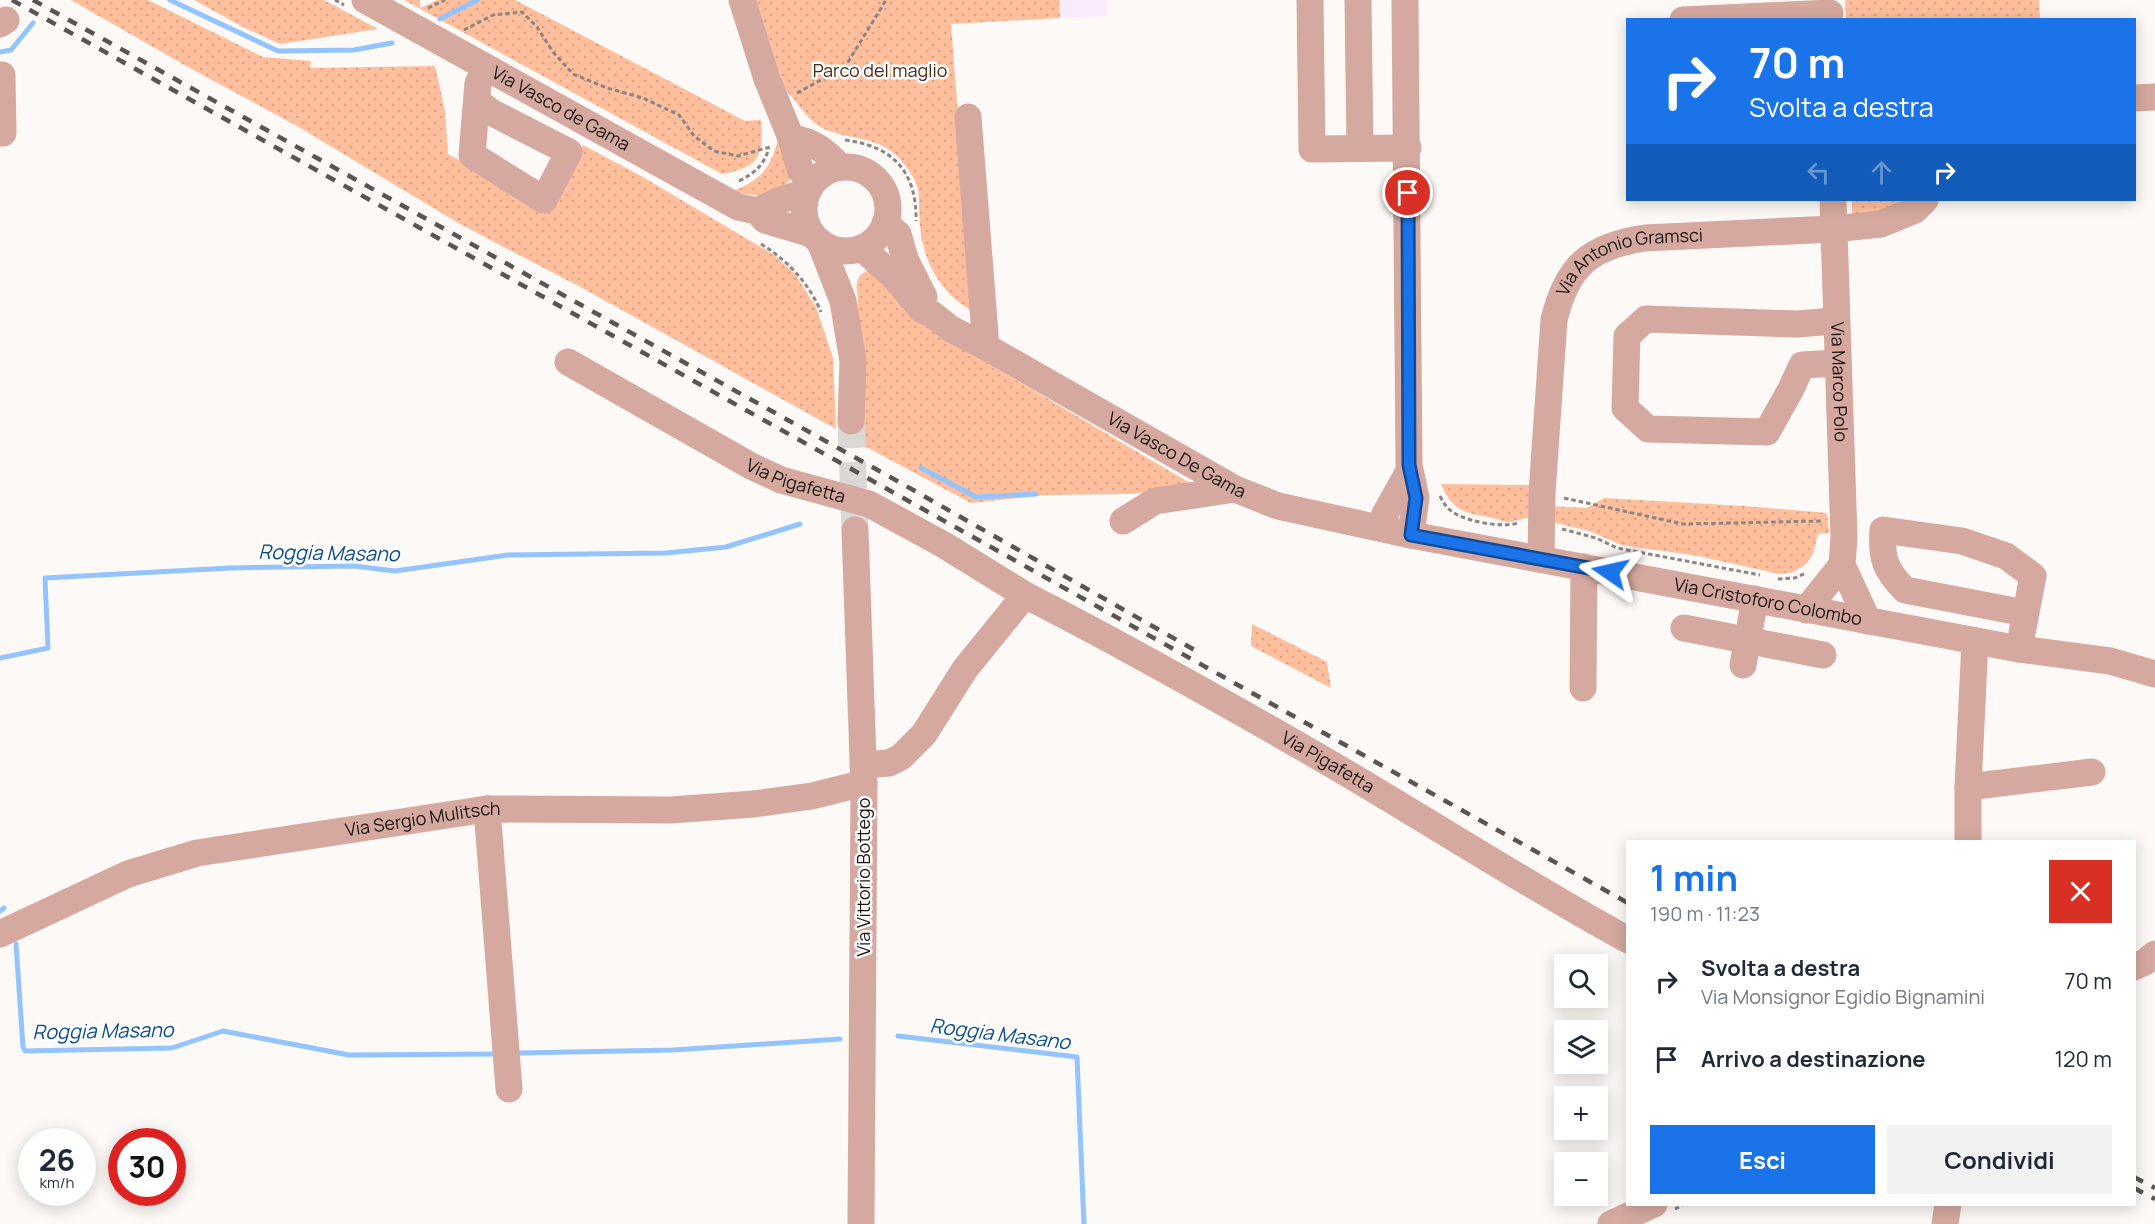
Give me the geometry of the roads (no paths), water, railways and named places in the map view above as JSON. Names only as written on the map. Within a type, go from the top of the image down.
[{"type":"street","name":"Via Vasco de Gama","points":[[365,0],[738,207],[757,211],[765,219],[816,238]]},
{"type":"street","points":[[742,0],[776,103],[777,142],[800,170],[809,189]]},
{"type":"street","points":[[1310,0],[1312,149],[1408,148]]},
{"type":"street","points":[[1358,0],[1360,148]]},
{"type":"street","points":[[1405,0],[1409,471],[1416,498],[1411,535]]},
{"type":"street","points":[[1716,18],[1830,11]]},
{"type":"street","points":[[477,101],[478,83],[486,68]]},
{"type":"street","points":[[0,75],[3,134]]},
{"type":"street","points":[[2136,98],[2155,97]]},
{"type":"street","points":[[968,117],[986,346]]},
{"type":"street","points":[[777,142],[805,140],[825,150],[840,167]]},
{"type":"street","points":[[840,167],[855,168],[868,173],[879,182],[886,195],[888,209],[885,223],[878,236],[859,249],[840,251],[829,248],[816,238],[807,225],[804,214],[809,189],[815,180],[827,171],[840,167]]},
{"type":"street","points":[[757,211],[809,189]]},
{"type":"street","name":"Via Marco Polo","points":[[1833,201],[1835,321],[1844,537],[1842,565],[1868,621]]},
{"type":"street","name":"Via Antonio Gramsci","points":[[1541,559],[1542,493],[1554,320],[1560,294],[1574,271],[1594,253],[1618,242],[1645,238],[1833,229],[1881,224],[1915,210],[1924,201]]},
{"type":"street","name":"Via Vasco De Gama","points":[[885,223],[898,234],[904,259],[932,314]]},
{"type":"street","points":[[816,238],[832,308],[853,361],[851,421]]},
{"type":"street","points":[[832,308],[844,287],[859,249]]},
{"type":"street","name":"Via Vasco De Gama","points":[[859,249],[895,278],[922,310],[932,314],[951,329],[986,346],[1235,489],[1278,506],[1381,528]]},
{"type":"street","points":[[1797,324],[1802,365],[1767,432],[1648,429],[1625,408],[1627,336],[1646,319],[1797,324],[1835,321]]},
{"type":"street","name":"Via Pigafetta","points":[[568,362],[751,466],[781,480],[869,504],[944,544],[1025,595],[1108,638],[1333,765],[1626,939]]},
{"type":"street","points":[[1802,365],[1838,363]]},
{"type":"street","points":[[1381,528],[1385,514],[1409,471]]},
{"type":"street","points":[[1123,521],[1155,501],[1235,489]]},
{"type":"street","name":"Via Cristoforo Colombo","points":[[1381,528],[1584,567],[1761,588],[1806,609],[2019,649],[2109,661],[2155,674]]},
{"type":"street","name":"Via Vittorio Bottego","points":[[855,530],[864,774],[861,1224]]},
{"type":"street","points":[[2019,649],[2033,576],[2006,556],[1962,541],[1883,530],[1881,552],[1891,576],[1905,590],[2025,613]]},
{"type":"street","points":[[1806,609],[1842,565]]},
{"type":"street","points":[[1583,688],[1584,567]]},
{"type":"street","points":[[1746,653],[1761,588]]},
{"type":"street","points":[[864,774],[901,757],[924,734],[965,669],[1025,595]]},
{"type":"street","points":[[1684,628],[1746,653],[1823,654]]},
{"type":"street","points":[[1968,840],[1968,787],[1975,641]]},
{"type":"street","points":[[1968,787],[2092,771]]},
{"type":"street","name":"Via Sergio Mulitsch","points":[[0,934],[128,874],[197,853],[487,809],[671,810],[754,804],[812,796],[864,774]]},
{"type":"street","points":[[487,809],[509,1089]]},
{"type":"street","points":[[2136,966],[2155,954]]},
{"type":"street","points":[[1611,1224],[1650,1206]]},
{"type":"street","points":[[1945,1224],[1948,1206]]},
{"type":"waterway","points":[[170,0],[278,51],[354,50],[392,43]]},
{"type":"waterway","points":[[440,19],[477,0]]},
{"type":"waterway","points":[[0,52],[11,50],[33,23]]},
{"type":"waterway","name":"Roggia Masano","points":[[921,468],[976,497],[1036,494]]},
{"type":"waterway","name":"Roggia Masano","points":[[0,658],[48,648],[45,578],[230,568],[354,566],[395,571],[508,555],[666,553],[726,547],[800,524]]},
{"type":"waterway","name":"Roggia Masano","points":[[0,911],[4,908]]},
{"type":"waterway","name":"Roggia Masano","points":[[16,944],[25,1051],[172,1048],[223,1031],[349,1055],[498,1054]]},
{"type":"waterway","name":"Roggia Masano","points":[[898,1036],[1077,1057],[1084,1224]]},
{"type":"waterway","name":"Roggia Masano","points":[[519,1053],[673,1050],[840,1039]]},
{"type":"tunnel","points":[[851,421],[855,530]]},
{"type":"railway","points":[[12,0],[1626,902]]},
{"type":"railway","points":[[33,0],[892,478],[1198,652]]},
{"type":"railway","points":[[2136,1178],[2155,1188]]},
{"type":"railway","points":[[2136,1189],[2155,1199]]},
{"type":"park label","name":"Parco del maglio","points":[[880,71]]}]
